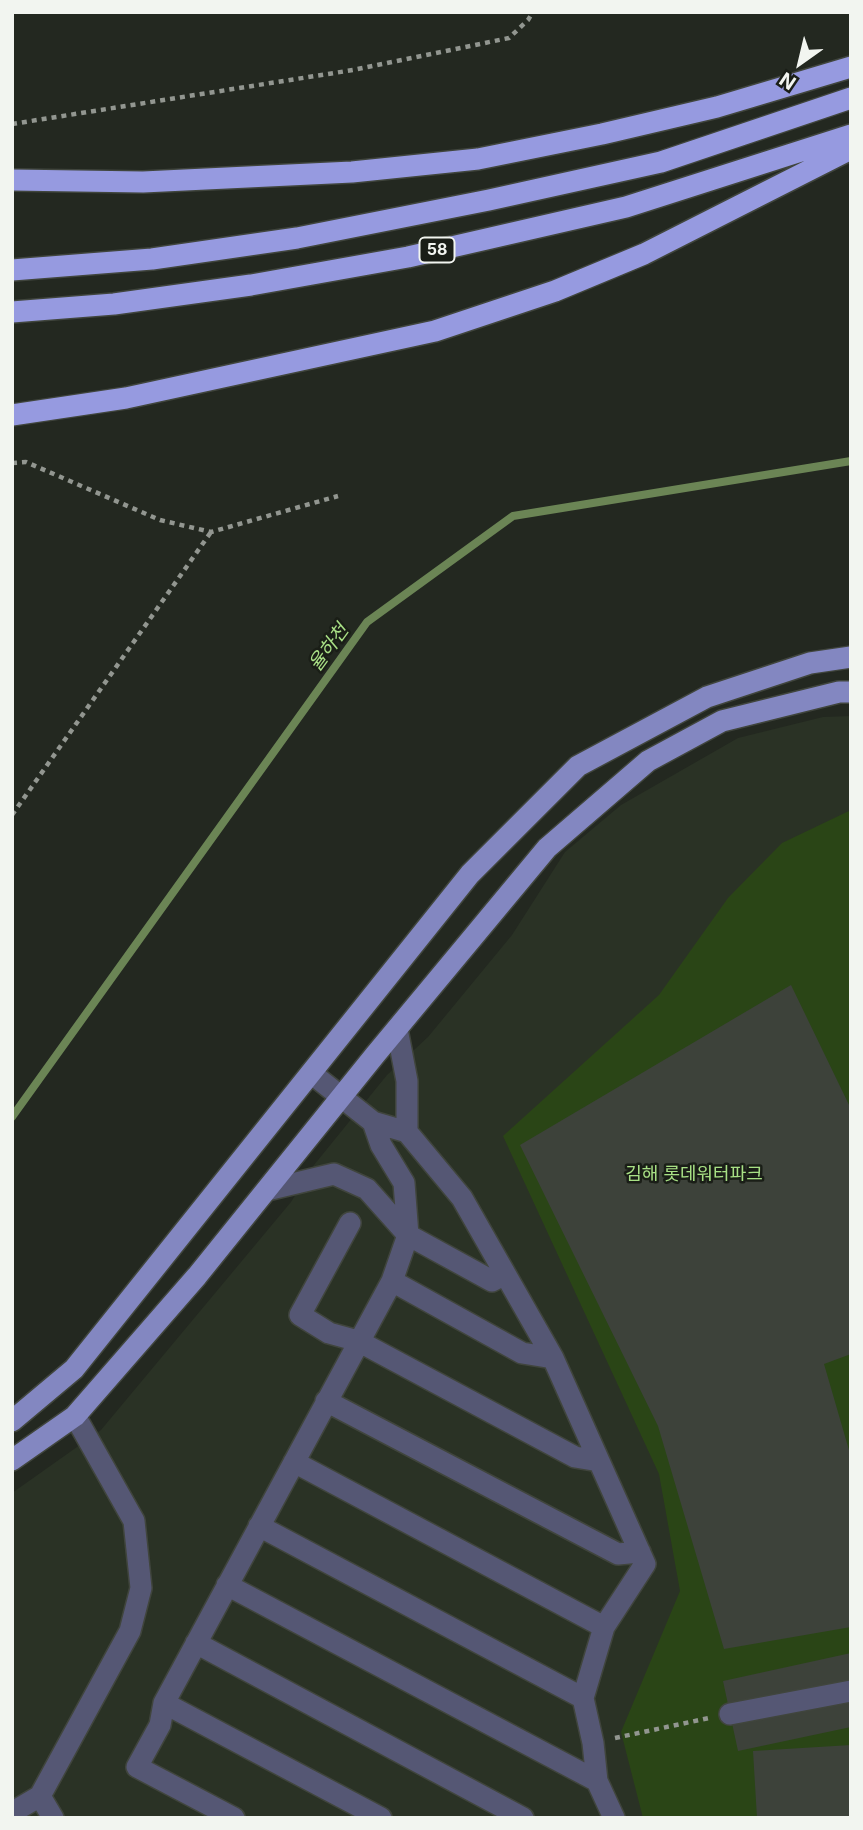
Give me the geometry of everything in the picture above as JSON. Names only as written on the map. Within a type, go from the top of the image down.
[{"type":"highway","points":[[12,180],[157,181],[352,172],[478,159],[717,107],[851,67]]},
{"type":"highway","name":"58","points":[[12,270],[152,259],[297,238],[489,200],[661,162],[851,98]]},
{"type":"highway","name":"58","points":[[12,312],[114,304],[251,285],[408,257],[626,207],[851,135]]},
{"type":"highway","points":[[12,415],[126,398],[435,331],[555,291],[644,254],[851,149]]},
{"type":"main road","points":[[12,1421],[74,1369],[470,874],[578,766],[707,697],[810,663],[851,657]]},
{"type":"main road","points":[[12,1460],[75,1416],[197,1276],[341,1096],[547,848],[648,761],[722,721],[839,692],[851,692]]},
{"type":"street","points":[[397,1028],[407,1081],[407,1132]]},
{"type":"street","points":[[311,1073],[373,1122],[407,1132],[462,1198],[553,1358],[645,1564],[604,1627],[583,1698],[593,1743],[597,1782],[614,1818]]},
{"type":"street","points":[[233,1818],[137,1767],[160,1726],[164,1703],[391,1281],[408,1235],[404,1183],[381,1145],[373,1122]]},
{"type":"street","points":[[267,1190],[334,1174],[367,1189],[408,1235],[492,1281],[505,1274]]},
{"type":"street","points":[[350,1223],[300,1315],[329,1333],[358,1341],[575,1457],[599,1461]]},
{"type":"street","points":[[391,1281],[523,1353],[553,1358]]},
{"type":"street","points":[[326,1401],[618,1554],[640,1552]]},
{"type":"street","points":[[13,1818],[18,1809],[40,1796],[130,1631],[141,1588],[134,1521],[75,1416]]},
{"type":"street","points":[[294,1462],[604,1627]]},
{"type":"street","points":[[259,1526],[583,1698]]},
{"type":"street","points":[[227,1585],[597,1782]]},
{"type":"street","points":[[196,1643],[523,1818]]},
{"type":"street","points":[[730,1714],[851,1691]]},
{"type":"street","points":[[164,1703],[381,1818]]},
{"type":"street","points":[[40,1796],[52,1818]]},
{"type":"path","points":[[12,124],[353,70],[509,38],[533,12]]},
{"type":"path","points":[[12,463],[26,462],[160,520],[211,533],[338,496]]},
{"type":"path","points":[[12,815],[211,533]]},
{"type":"path","points":[[593,1743],[730,1714]]},
{"type":"shaded area","points":[[851,716],[851,1818],[12,1818],[12,1493],[101,1430],[291,1202],[314,1165],[387,1075],[428,1037],[512,935],[565,852],[621,805],[738,738],[823,717]]},
{"type":"green space","name":"김해 롯데워터파크","points":[[851,810],[851,1818],[643,1818],[621,1732],[680,1591],[659,1474],[503,1136],[659,995],[728,898],[782,843]]},
{"type":"building","name":"김해 롯데워터파크","points":[[791,985],[851,1109],[851,1354],[824,1364],[851,1457],[851,1627],[724,1649],[658,1426],[520,1145]]},
{"type":"building","points":[[851,1653],[851,1727],[738,1751],[723,1681]]},
{"type":"building","points":[[851,1745],[851,1818],[757,1818],[753,1751]]},
{"type":"waterway","name":"율하천","points":[[12,1117],[367,622],[513,516],[851,461]]}]
